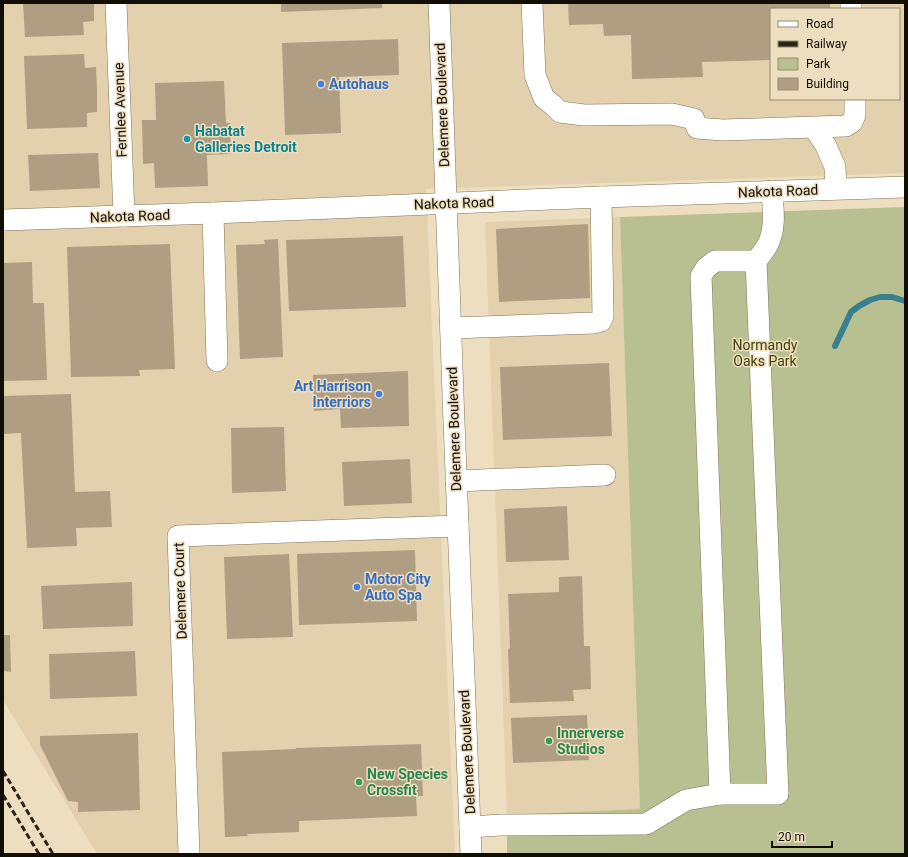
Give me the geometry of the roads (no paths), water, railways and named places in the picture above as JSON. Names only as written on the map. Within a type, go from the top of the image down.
[{"type":"street","name":"Fernlee Avenue","points":[[116,3],[124,216]]},
{"type":"street","name":"Delemere Boulevard","points":[[439,3],[445,204],[471,854]]},
{"type":"street","points":[[532,3],[535,74],[544,98],[560,112],[584,114],[672,114],[694,119],[696,128],[722,130],[814,128],[846,126],[852,122],[855,115],[855,100]]},
{"type":"street","points":[[814,128],[826,146],[835,167],[836,189]]},
{"type":"street","name":"Nakota Road","points":[[3,220],[905,187]]},
{"type":"street","points":[[470,827],[509,825],[646,824],[686,800],[720,794],[778,794],[756,262],[768,244],[772,233],[772,191]]},
{"type":"street","points":[[450,328],[594,323],[601,321],[603,316],[601,197]]},
{"type":"street","points":[[213,213],[217,361]]},
{"type":"street","points":[[720,794],[701,276],[706,268],[715,262],[756,262]]},
{"type":"street","points":[[456,480],[606,475]]},
{"type":"street","name":"Delemere Court","points":[[189,854],[178,536],[458,526]]},
{"type":"waterway","points":[[835,346],[851,312],[859,306],[880,297],[892,297],[905,301]]},
{"type":"railway","points":[[3,771],[53,854]]},
{"type":"railway","points":[[3,795],[39,854]]},
{"type":"place","name":"Autohaus","points":[[321,84]]},
{"type":"place","name":"Habatat Galleries Detroit","points":[[187,139]]},
{"type":"place","name":"Art Harrison Interriors","points":[[379,394]]},
{"type":"place","name":"Motor City Auto Spa","points":[[357,587]]},
{"type":"place","name":"Innerverse Studios","points":[[549,741]]},
{"type":"place","name":"New Species Crossfit","points":[[359,782]]},
{"type":"park label","name":"Normandy Oaks Park","points":[[765,354]]}]
